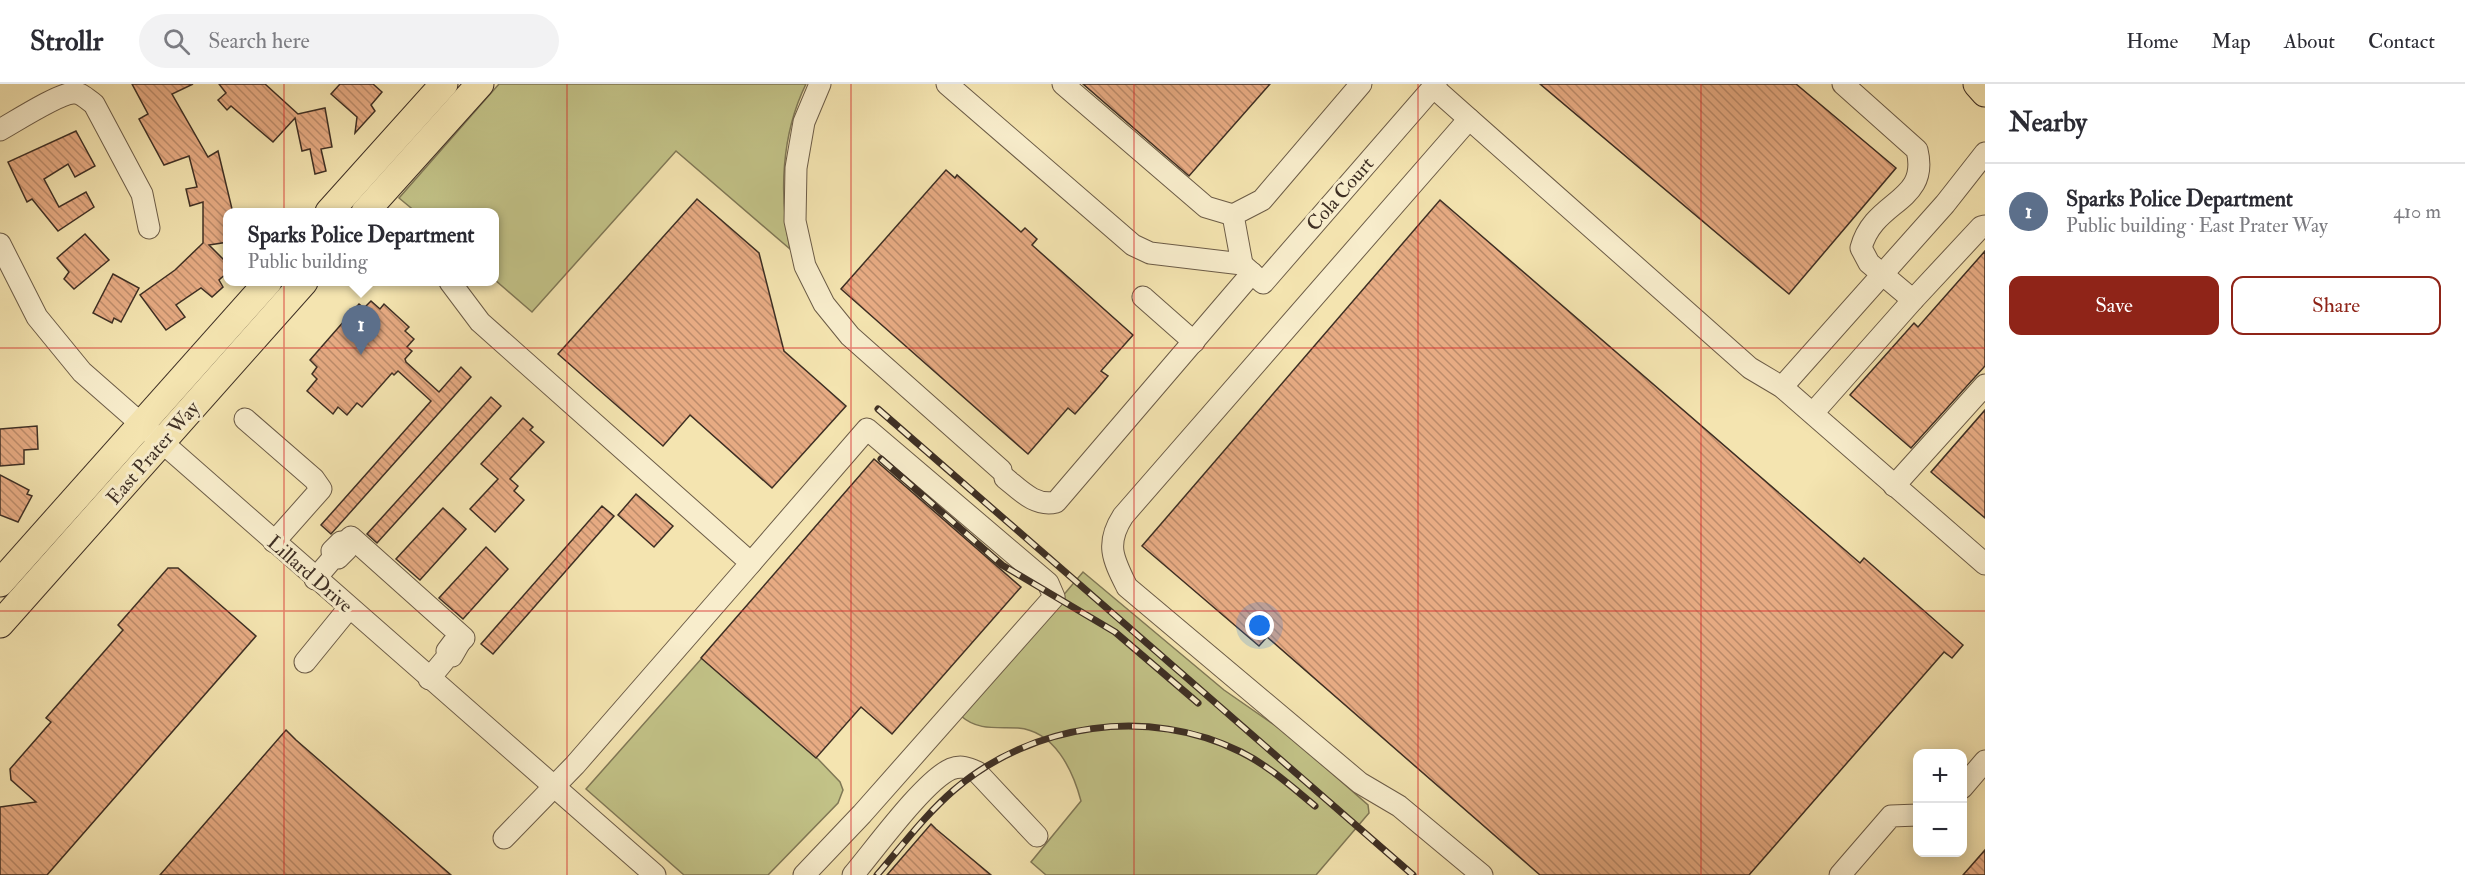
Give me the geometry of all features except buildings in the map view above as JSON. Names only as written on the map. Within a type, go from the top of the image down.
[{"type":"main road","points":[[333,208],[444,84]]},
{"type":"main road","points":[[376,208],[480,84]]},
{"type":"main road","points":[[1977,84],[1985,93]]},
{"type":"main road","name":"East Prater Way","points":[[0,583],[264,286]]},
{"type":"main road","name":"East Prater Way","points":[[0,624],[300,286]]},
{"type":"street","points":[[820,84],[804,122],[796,168],[795,221],[804,266],[824,304],[850,336],[1033,500],[1046,504],[1056,502],[1194,342],[1247,269]]},
{"type":"street","points":[[947,84],[1132,245],[1150,254],[1247,269]]},
{"type":"street","points":[[1063,84],[1206,207],[1233,215],[1262,200],[1360,84]]},
{"type":"street","points":[[1843,84],[1917,150],[1920,164],[1917,183],[1876,218],[1864,234],[1861,248],[1863,256],[1913,300]]},
{"type":"street","points":[[1435,85],[1469,119],[1750,368],[1782,387],[1985,564]]},
{"type":"street","name":"Cola Court","points":[[1247,269],[1263,283],[1435,85]]},
{"type":"street","points":[[0,130],[61,97],[74,93],[84,96],[94,105],[142,194],[149,228]]},
{"type":"street","points":[[1469,119],[1123,516],[1113,531],[1112,557],[1127,587],[1360,783],[1399,806],[1482,875]]},
{"type":"street","points":[[1782,387],[1945,204],[1985,153]]},
{"type":"street","points":[[1233,215],[1247,269]]},
{"type":"street","points":[[1813,413],[1913,300],[1981,227],[1985,226]]},
{"type":"street","name":"Lillard Drive","points":[[1,251],[32,308],[58,346],[82,372],[161,444],[655,875]]},
{"type":"street","points":[[453,286],[480,321],[751,563]]},
{"type":"street","points":[[1143,297],[1194,342]]},
{"type":"street","points":[[1894,486],[1985,385]]},
{"type":"street","points":[[245,419],[314,479],[321,489],[274,542]]},
{"type":"street","points":[[504,838],[552,786],[575,765],[867,429],[1048,583],[1054,597],[862,814],[804,875]]},
{"type":"street","points":[[315,579],[351,537],[464,638],[429,678]]},
{"type":"street","points":[[305,662],[349,608]]},
{"type":"street","points":[[1967,782],[1985,761]]},
{"type":"street","points":[[853,875],[934,779],[953,768],[966,766],[977,772],[1037,836]]},
{"type":"street","points":[[1840,875],[1891,816],[1913,815]]},
{"type":"green space","points":[[499,84],[806,84],[791,124],[784,165],[784,208],[790,249],[676,151],[532,312],[499,283],[499,208],[411,208],[399,198]]},
{"type":"green space","points":[[1083,572],[1224,690],[1286,733],[1368,805],[1369,813],[1316,875],[1046,875],[1031,862],[1081,801],[1073,777],[1060,754],[1042,736],[1018,728],[981,726],[961,716]]},
{"type":"green space","points":[[702,658],[818,759],[840,782],[843,790],[838,803],[768,875],[684,875],[586,789]]},
{"type":"railway","points":[[878,409],[1413,875]]},
{"type":"railway","points":[[881,459],[1002,565],[1115,632],[1198,703]]},
{"type":"railway","points":[[877,875],[933,810],[954,790],[985,767],[1019,749],[1055,736],[1092,729],[1130,726],[1168,729],[1205,738],[1241,752],[1261,764],[1315,806]]},
{"type":"place","name":"Sparks Police Department","points":[[361,355]]}]
